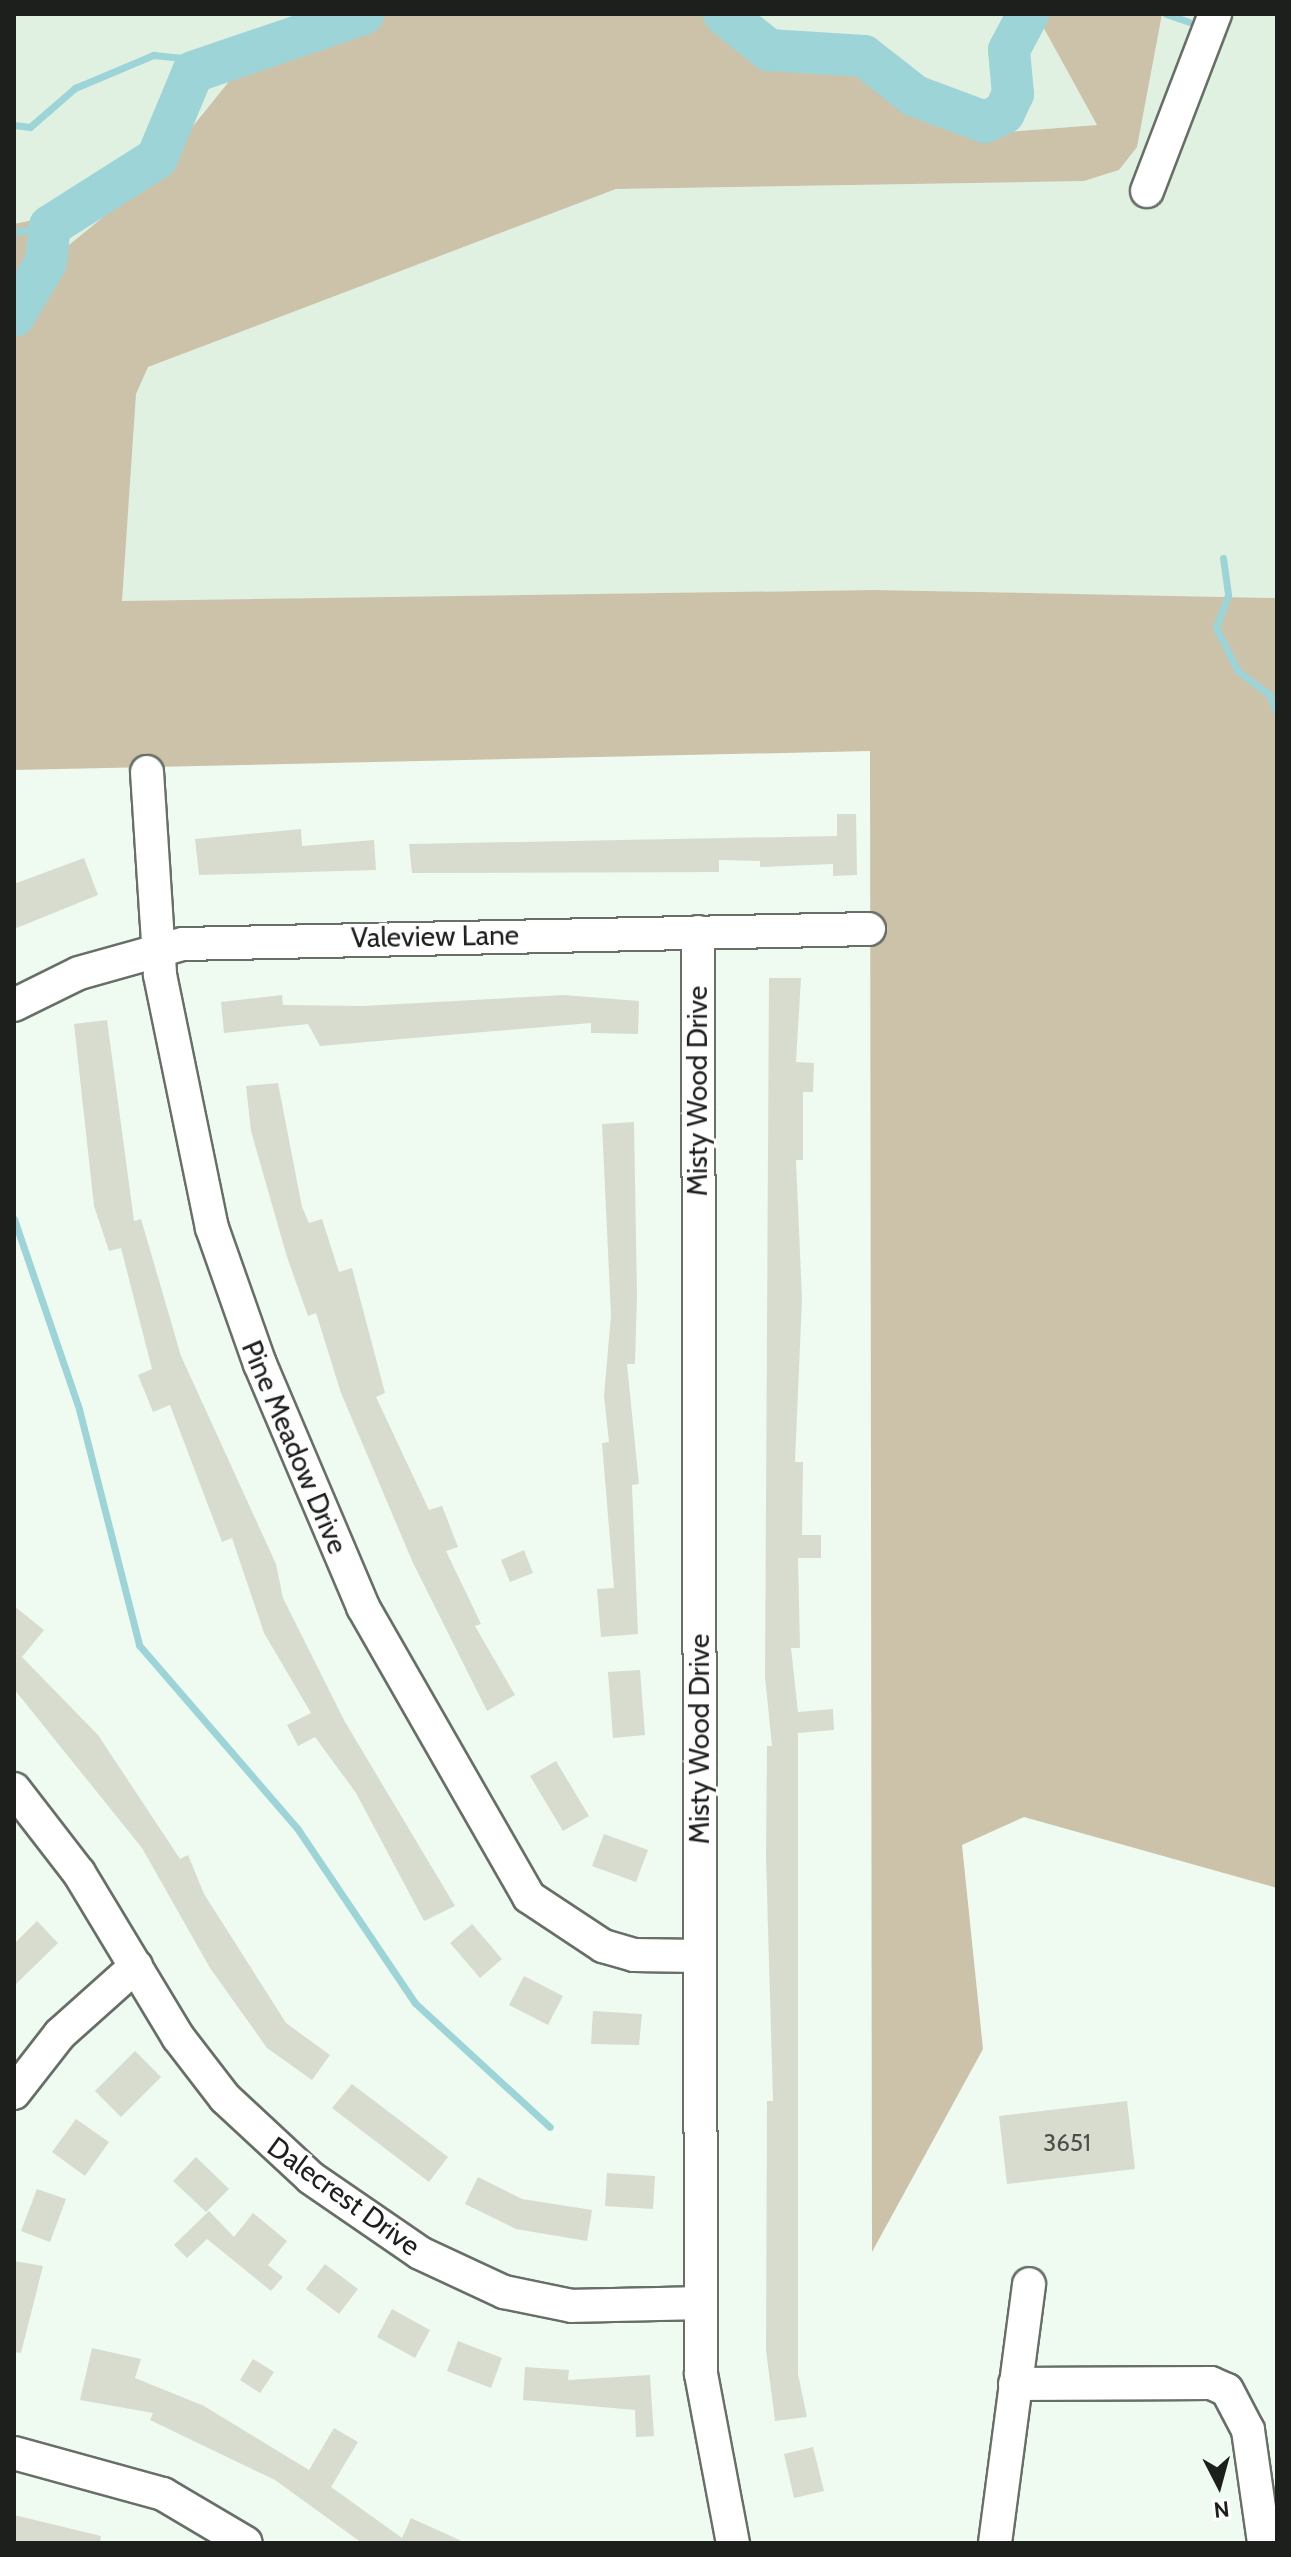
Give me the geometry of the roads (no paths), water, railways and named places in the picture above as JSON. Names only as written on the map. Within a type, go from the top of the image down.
[{"type":"street","points":[[1147,191],[1215,14]]},
{"type":"street","name":"Pine Meadow Drive","points":[[147,772],[157,948],[200,1182],[239,1311],[337,1549],[415,1706],[507,1867],[541,1910],[603,1946],[634,1955],[699,1956]]},
{"type":"street","name":"Valeview Lane","points":[[14,1005],[79,973],[157,948],[869,929]]},
{"type":"street","name":"Misty Wood Drive","points":[[698,932],[700,2303],[709,2430],[733,2543]]},
{"type":"street","name":"Dalecrest Drive","points":[[14,1789],[79,1873],[178,2037],[261,2136],[420,2253],[534,2300],[700,2303]]},
{"type":"street","points":[[14,2093],[60,2034],[136,1966]]},
{"type":"street","points":[[995,2543],[1029,2284]]},
{"type":"street","points":[[1015,2384],[1211,2383],[1227,2390],[1248,2430],[1264,2543]]},
{"type":"street","points":[[14,2453],[163,2494],[246,2543]]},
{"type":"waterway","points":[[14,316],[46,262],[50,226],[157,158],[193,72],[363,14]]},
{"type":"waterway","points":[[724,14],[769,50],[864,56],[915,96],[985,122],[1004,113],[1013,94],[1009,50],[1028,14]]},
{"type":"waterway","points":[[1166,14],[1189,22]]},
{"type":"waterway","points":[[14,125],[30,127],[75,88],[153,55],[194,59],[193,72]]},
{"type":"waterway","points":[[14,232],[50,226]]},
{"type":"waterway","points":[[1223,558],[1228,595],[1216,628],[1238,671],[1269,694],[1277,713]]},
{"type":"waterway","points":[[14,1219],[79,1409],[139,1645],[297,1828],[415,2003],[550,2127]]}]
